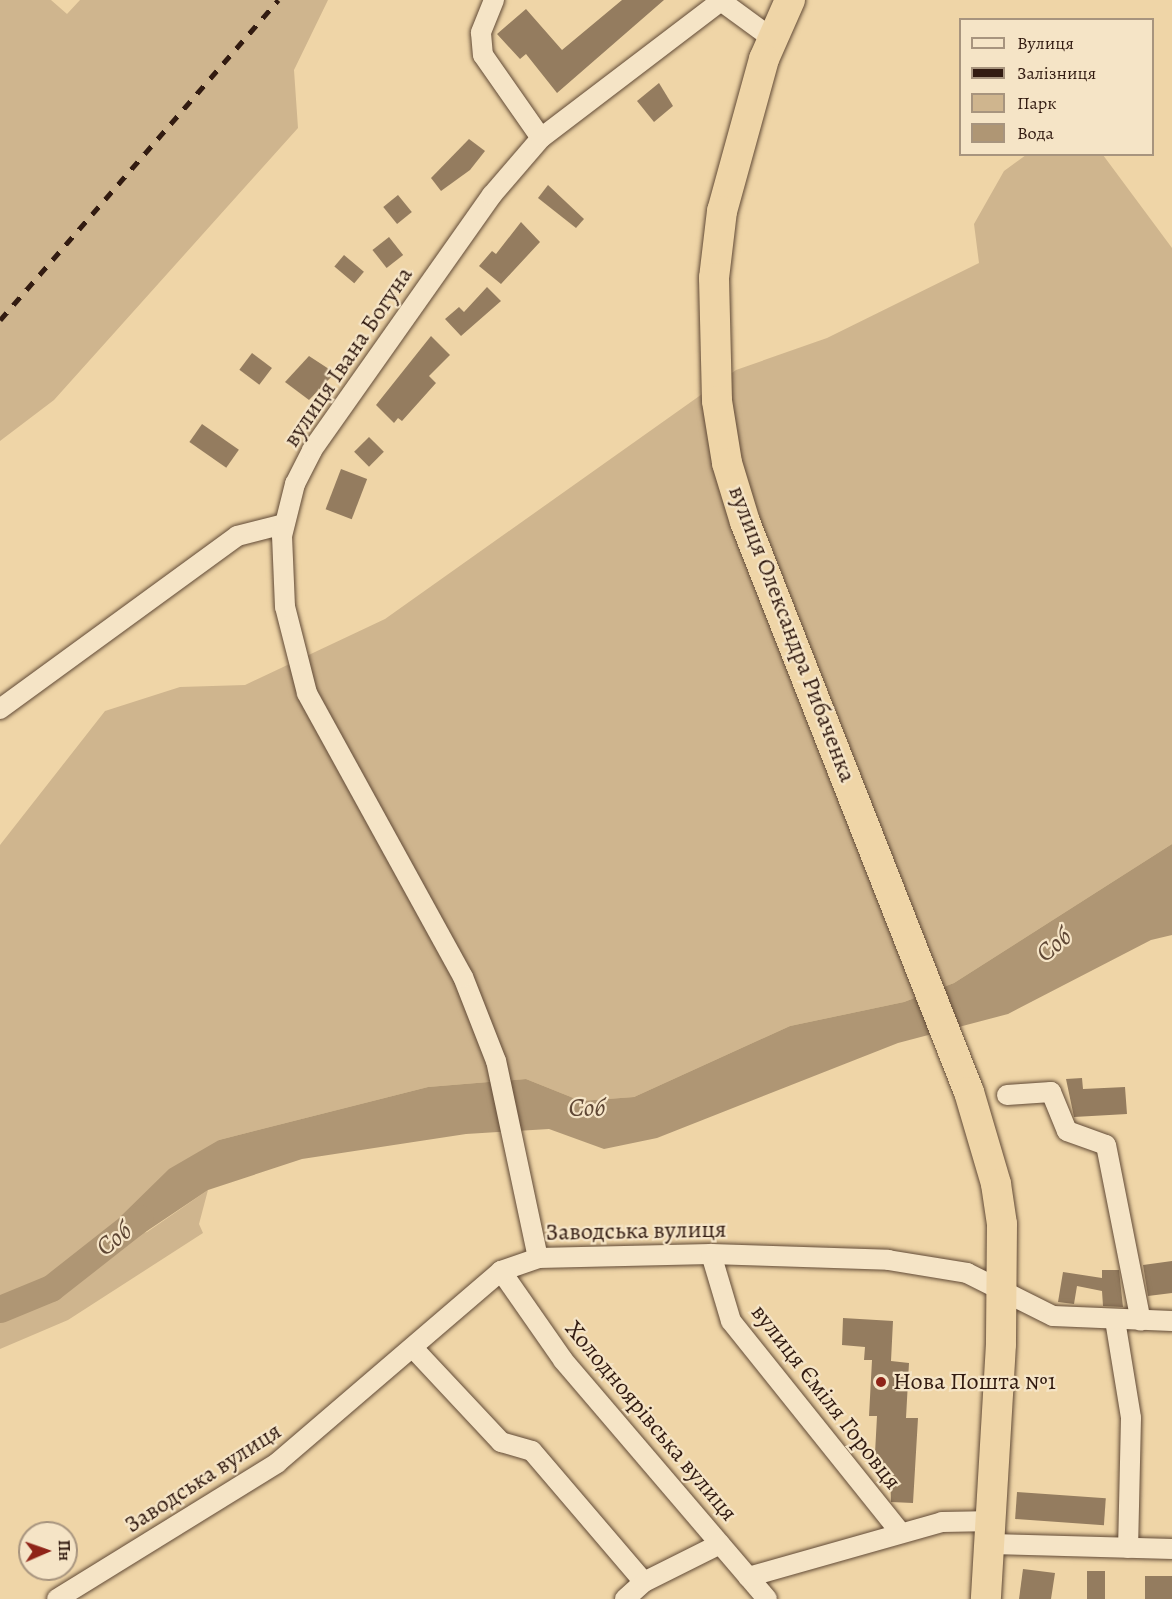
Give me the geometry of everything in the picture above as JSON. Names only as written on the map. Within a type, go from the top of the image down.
[{"type":"highway","name":"вулиця Олександра Рибаченка","points":[[789,0],[773,39],[722,212],[714,278],[717,401],[745,522],[862,810],[969,1092],[997,1194],[1001,1290]]},
{"type":"highway","points":[[986,1599],[994,1533],[1001,1290]]},
{"type":"street","points":[[494,0],[481,33],[483,55],[541,138]]},
{"type":"street","points":[[721,0],[773,39]]},
{"type":"street","name":"вулиця Івана Богуна","points":[[284,524],[312,450],[481,210],[541,138],[721,0]]},
{"type":"street","points":[[0,709],[237,536],[284,524],[285,607],[307,693],[342,765],[446,940],[495,1061],[538,1258]]},
{"type":"street","points":[[1007,1095],[1052,1092],[1067,1131],[1106,1145],[1141,1321]]},
{"type":"street","name":"Заводська вулиця","points":[[60,1598],[277,1463],[501,1271],[538,1258],[711,1254],[888,1260],[968,1273],[1001,1290],[1035,1312],[1115,1320],[1172,1321]]},
{"type":"street","name":"вулиця Єміля Горовця","points":[[711,1254],[731,1321],[900,1533]]},
{"type":"street","name":"Холодноярівська вулиця","points":[[501,1271],[563,1360],[767,1599]]},
{"type":"street","points":[[1115,1320],[1131,1418],[1128,1548]]},
{"type":"street","points":[[413,1348],[501,1442],[532,1451],[644,1582]]},
{"type":"street","points":[[748,1577],[942,1522],[994,1533],[1128,1548],[1172,1549]]},
{"type":"street","points":[[625,1599],[644,1582],[720,1544]]},
{"type":"green space","points":[[0,0],[51,0],[67,14],[80,0],[328,0],[294,70],[298,128],[54,400],[0,441]]},
{"type":"green space","points":[[1025,156],[1104,156],[1172,248],[1172,844],[954,983],[904,1002],[790,1026],[634,1097],[581,1101],[526,1079],[428,1087],[219,1140],[112,1240],[147,1232],[208,1190],[199,1224],[203,1233],[68,1320],[0,1349],[0,845],[105,711],[180,687],[245,685],[385,619],[736,370],[827,338],[979,263],[974,224],[1004,171]]},
{"type":"water","points":[[1172,844],[1172,935],[1151,940],[1008,1014],[898,1043],[657,1138],[604,1149],[549,1129],[466,1134],[302,1159],[208,1190],[135,1239],[112,1240],[120,1217],[169,1169],[219,1140],[428,1087],[526,1079],[581,1101],[634,1097],[790,1026],[904,1002],[954,983]]},
{"type":"building","points":[[622,0],[664,0],[557,93],[526,54],[520,59],[497,34],[526,9],[562,50]]},
{"type":"building","points":[[659,83],[673,106],[654,122],[637,101]]},
{"type":"building","points":[[469,139],[485,151],[470,170],[441,191],[431,178]]},
{"type":"building","points":[[548,185],[584,219],[576,228],[538,198]]},
{"type":"building","points":[[398,195],[412,212],[397,224],[383,207]]},
{"type":"building","points":[[521,222],[540,242],[501,284],[479,266],[492,251],[496,254]]},
{"type":"building","points":[[389,237],[403,255],[387,268],[372,250]]},
{"type":"building","points":[[344,255],[364,272],[354,283],[334,266]]},
{"type":"building","points":[[487,287],[501,301],[461,336],[445,319],[459,307],[464,312]]},
{"type":"building","points":[[431,336],[450,355],[429,376],[436,383],[402,421],[398,418],[394,423],[376,405]]},
{"type":"building","points":[[252,353],[272,368],[259,385],[239,370]]},
{"type":"building","points":[[309,356],[335,373],[309,400],[285,382]]},
{"type":"building","points":[[202,424],[239,450],[226,468],[189,442]]},
{"type":"building","points":[[369,437],[384,452],[369,467],[354,452]]},
{"type":"building","points":[[341,469],[367,479],[352,519],[326,509]]},
{"type":"building","points":[[1082,1078],[1083,1089],[1125,1087],[1127,1114],[1074,1117],[1066,1079]]},
{"type":"building","points":[[1172,1261],[1172,1293],[1148,1296],[1143,1265]]},
{"type":"building","points":[[1102,1270],[1119,1270],[1123,1307],[1103,1306],[1102,1291],[1077,1286],[1074,1304],[1058,1302],[1063,1272],[1102,1278]]},
{"type":"building","points":[[843,1318],[893,1321],[891,1361],[909,1363],[906,1418],[918,1418],[913,1503],[891,1502],[890,1473],[874,1472],[877,1416],[869,1416],[872,1360],[864,1360],[865,1347],[842,1345]]},
{"type":"building","points":[[1017,1492],[1106,1498],[1104,1525],[1015,1519]]},
{"type":"building","points":[[1023,1569],[1055,1573],[1051,1599],[1019,1599]]},
{"type":"building","points":[[1087,1571],[1105,1571],[1105,1599],[1087,1599]]},
{"type":"building","points":[[1145,1576],[1172,1576],[1172,1599],[1145,1599]]},
{"type":"waterway","name":"Соб","points":[[0,1309],[51,1288],[140,1218]]},
{"type":"railway","points":[[0,320],[278,0]]},
{"type":"place","name":"Нова Пошта №1","points":[[881,1382]]}]
